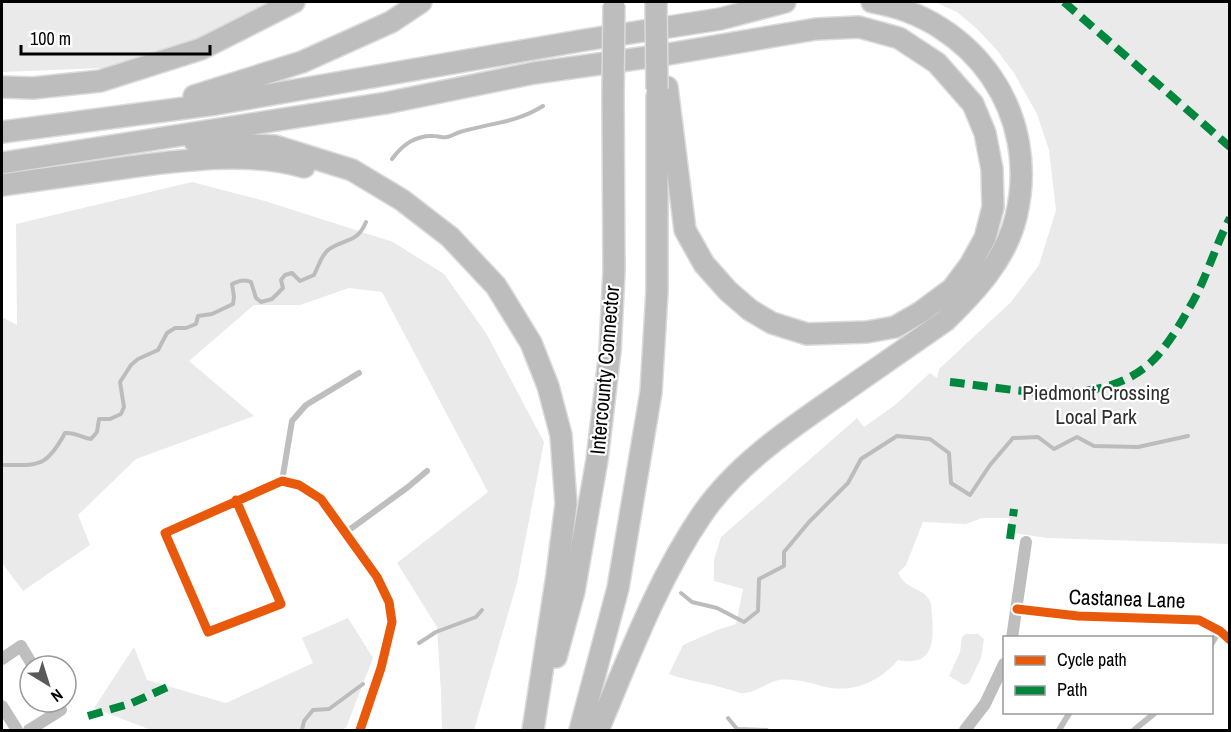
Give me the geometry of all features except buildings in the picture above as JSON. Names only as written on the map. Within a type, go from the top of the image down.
[{"type":"highway","points":[[2,87],[33,88],[100,81],[201,49],[294,2]]},
{"type":"highway","points":[[94,119],[209,92],[302,62],[390,22],[421,2]]},
{"type":"highway","name":"Intercounty Connector","points":[[580,730],[618,588],[651,392],[657,291],[662,88],[656,2]]},
{"type":"highway","points":[[2,132],[216,104],[720,19],[785,2]]},
{"type":"highway","points":[[598,730],[663,579],[703,513],[725,486],[751,460],[797,424],[945,321],[965,302],[994,267],[1016,219],[1021,164],[1017,137],[1009,109],[998,84],[983,63],[941,28],[919,16],[887,4],[872,2]]},
{"type":"highway","name":"Intercounty Connector","points":[[533,730],[574,591],[597,460],[610,351],[614,271],[614,3]]},
{"type":"highway","points":[[2,163],[386,103],[534,73],[663,55],[816,29],[859,27],[899,38],[937,63],[973,104],[985,133],[992,170],[993,207],[985,238],[970,265],[952,289],[921,312],[895,327],[867,332],[807,334],[772,322],[750,310],[728,291],[704,264],[685,230],[662,88]]},
{"type":"highway","points":[[126,143],[213,142],[275,146],[352,170],[402,200],[450,237],[496,286],[531,343],[548,386],[558,425],[566,504],[533,730]]},
{"type":"highway","points":[[2,185],[177,161],[230,158],[290,163],[402,200]]},
{"type":"street","points":[[236,500],[281,604],[208,632],[165,533],[236,500],[282,482],[300,485],[321,499],[377,577],[389,602],[392,622],[381,668],[360,730]]},
{"type":"street","points":[[1012,636],[1026,542]]},
{"type":"street","name":"Castanea Lane","points":[[1017,609],[1078,616],[1199,620],[1220,630],[1230,640]]},
{"type":"street","points":[[2,659],[21,646],[26,654]]},
{"type":"street","points":[[965,730],[985,704],[1003,668]]},
{"type":"street","points":[[2,706],[17,730]]},
{"type":"street","points":[[29,730],[55,714]]},
{"type":"lane","points":[[282,482],[292,421],[306,405],[359,373]]},
{"type":"lane","points":[[345,533],[408,488],[427,471]]},
{"type":"lane","points":[[1213,641],[1220,630]]},
{"type":"lane","points":[[1059,730],[1069,714]]},
{"type":"lane","points":[[1134,730],[1154,714]]},
{"type":"green space","points":[[2,2],[270,2],[206,37],[103,68],[2,72]]},
{"type":"green space","name":"Piedmont Crossing Local Park","points":[[935,2],[1229,2],[1229,544],[1047,538],[1007,532],[1010,518],[982,518],[966,524],[923,522],[906,565],[898,573],[904,582],[925,595],[931,603],[932,643],[925,656],[919,660],[898,660],[874,680],[846,688],[779,680],[754,691],[743,693],[669,674],[683,645],[736,624],[743,589],[714,581],[714,560],[721,537],[857,418],[864,427],[895,405],[930,373],[937,378],[939,369],[1011,302],[1039,265],[1056,210],[1049,150],[1037,114],[1014,73],[996,49],[957,12]]},
{"type":"green space","points":[[192,182],[265,201],[393,242],[444,274],[486,333],[544,442],[517,583],[474,730],[442,730],[437,627],[397,563],[488,492],[382,292],[349,288],[300,305],[254,305],[189,361],[254,416],[136,459],[78,515],[90,545],[23,591],[2,563],[2,317],[17,325],[16,224]]},
{"type":"green space","points":[[348,618],[373,658],[346,728],[340,730],[151,730],[94,708],[134,647],[147,680],[226,703],[313,663],[302,638]]},
{"type":"green space","points":[[966,634],[978,634],[984,639],[981,658],[969,683],[964,685],[949,676],[960,652],[962,637]]},
{"type":"waterway","points":[[392,159],[400,149],[415,139],[427,136],[449,137],[458,132],[523,116],[543,106]]},
{"type":"waterway","points":[[2,465],[33,464],[46,459],[65,433],[91,439],[97,432],[99,419],[110,419],[121,414],[124,407],[120,382],[131,365],[138,359],[158,350],[167,333],[175,328],[186,328],[196,324],[198,316],[212,314],[233,304],[232,284],[237,282],[251,282],[256,298],[261,302],[272,299],[283,288],[281,280],[285,275],[292,273],[300,281],[314,275],[326,252],[359,234],[366,222]]},
{"type":"waterway","points":[[681,593],[692,602],[717,608],[744,622],[758,611],[759,579],[784,566],[784,552],[809,522],[848,483],[861,459],[897,436],[930,439],[949,453],[951,483],[970,495],[990,465],[1013,438],[1038,437],[1054,449],[1077,437],[1094,446],[1138,447],[1188,436]]},
{"type":"waterway","points":[[419,643],[436,632],[476,617],[482,610]]},
{"type":"waterway","points":[[302,730],[304,721],[313,710],[329,709],[363,684]]},
{"type":"waterway","points":[[728,718],[737,729],[767,730]]},
{"type":"marked path","points":[[1064,2],[1230,147]]},
{"type":"marked path","points":[[950,382],[1031,392],[1060,392],[1087,390],[1114,384],[1137,373],[1158,355],[1181,322],[1200,288],[1230,218]]},
{"type":"marked path","points":[[1010,539],[1014,509]]},
{"type":"marked path","points":[[88,716],[132,703],[172,685]]},
{"type":"cycle path","points":[[236,500],[281,604],[208,632],[165,533],[282,481],[299,485],[321,499],[377,577],[389,602],[392,622],[381,668],[360,730]]},
{"type":"cycle path","points":[[1017,609],[1078,616],[1199,620],[1220,631],[1230,640]]}]
